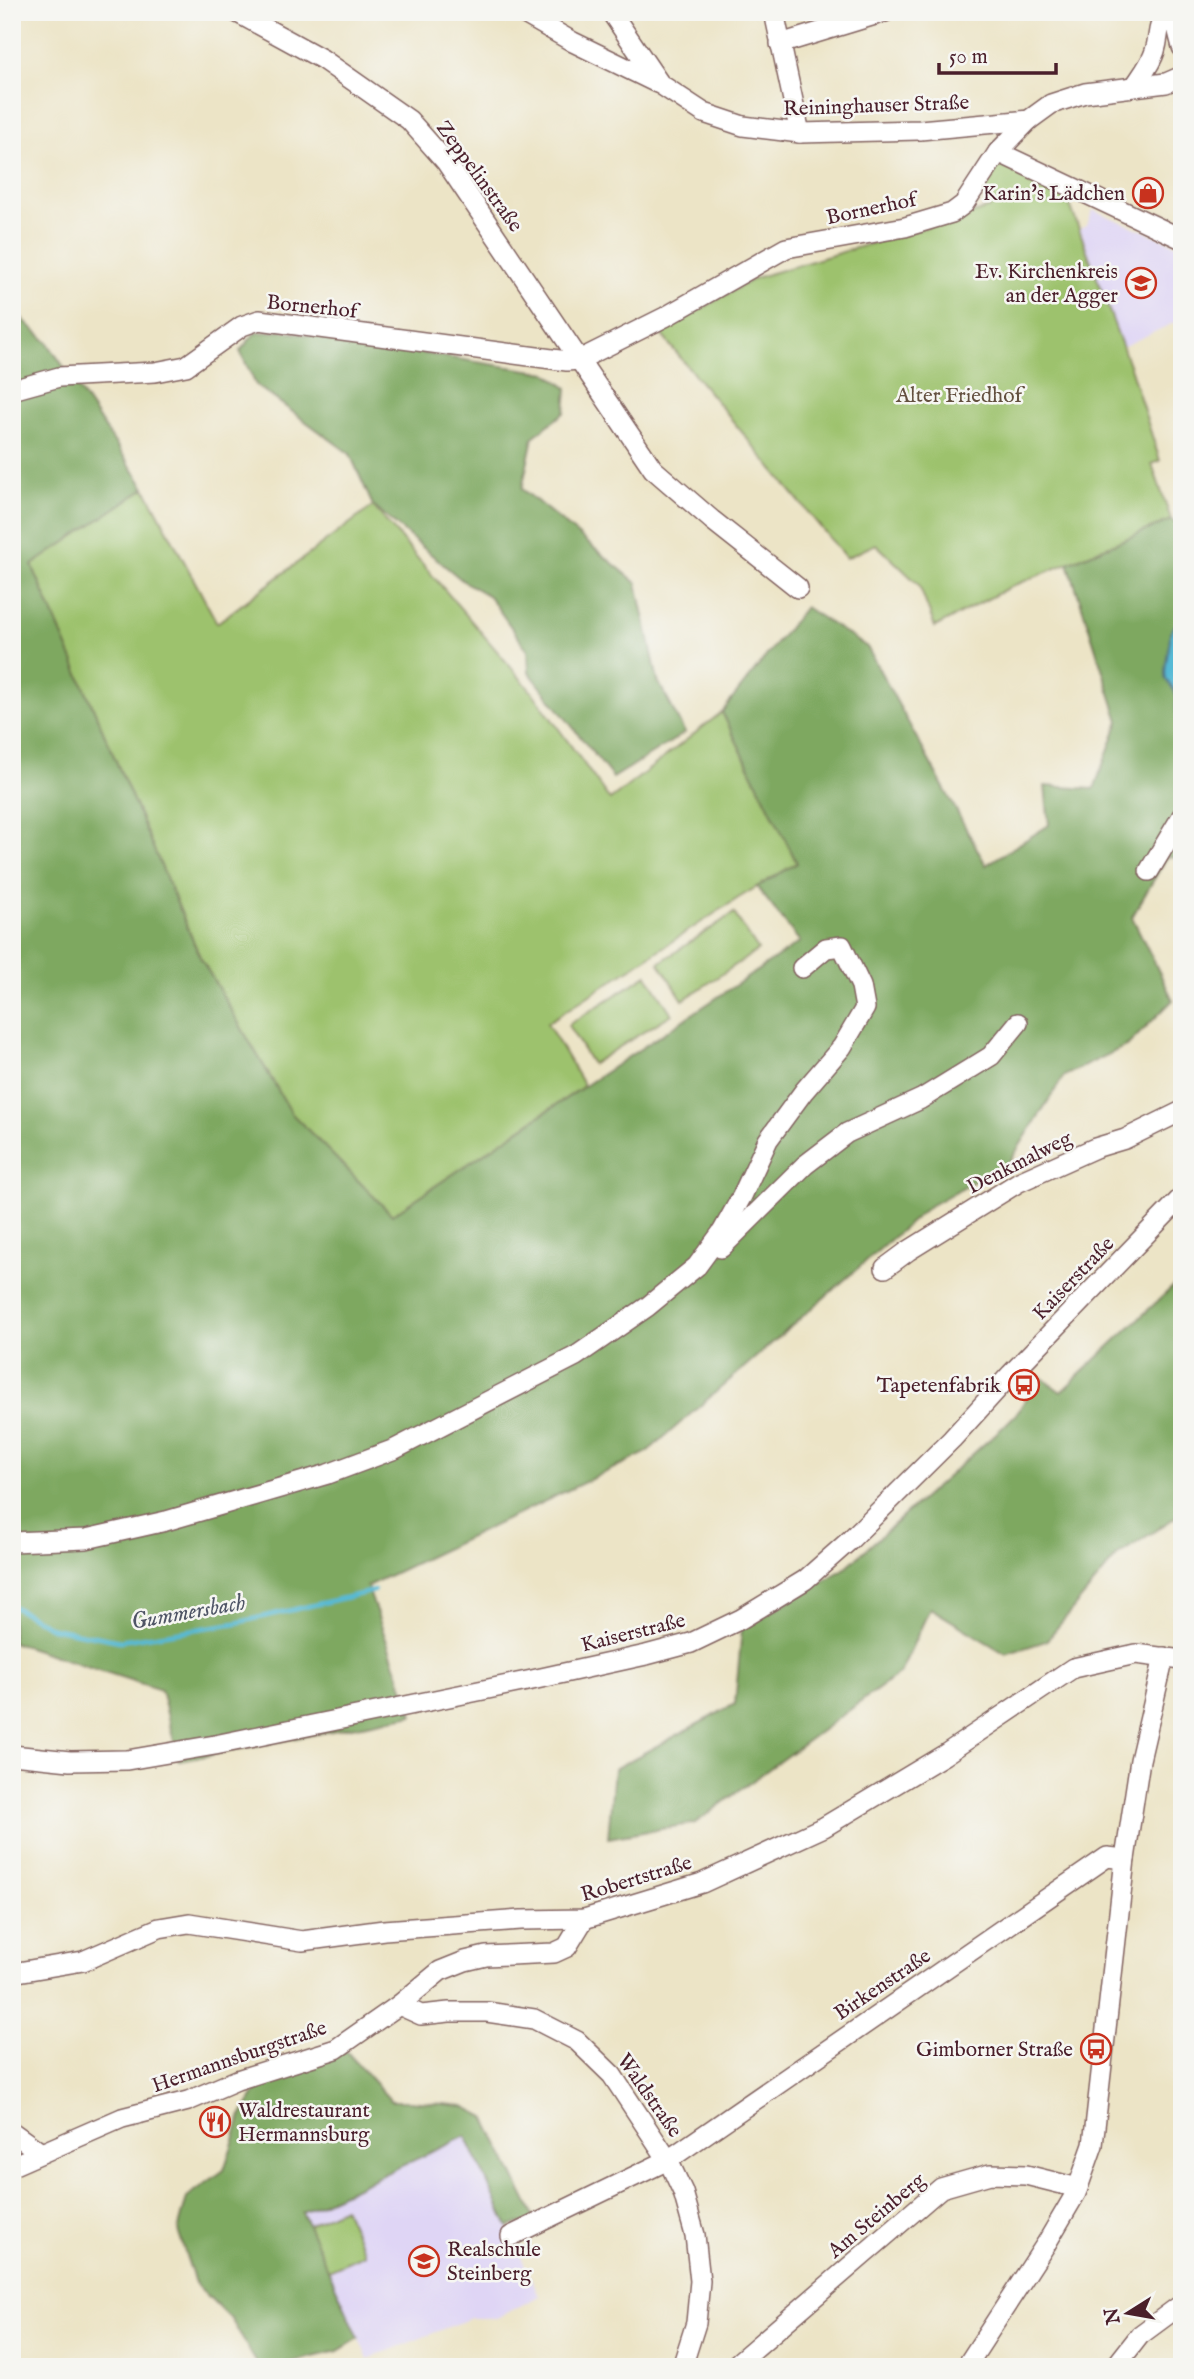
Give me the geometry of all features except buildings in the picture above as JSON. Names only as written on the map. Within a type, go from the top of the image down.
[{"type":"street","name":"Zeppelinstraße","points":[[236,12],[322,59],[409,120],[446,162],[579,360]]},
{"type":"street","points":[[522,12],[573,42],[660,84]]},
{"type":"street","name":"Reininghauser Straße","points":[[611,12],[660,84],[704,113],[743,127],[800,133],[920,130],[1029,120],[1051,104],[1085,93],[1166,83],[1182,76]]},
{"type":"street","points":[[774,12],[800,133]]},
{"type":"street","points":[[780,44],[885,12]]},
{"type":"street","points":[[1135,87],[1150,63],[1158,26],[1167,12]]},
{"type":"street","points":[[1173,12],[1182,47]]},
{"type":"street","name":"Bornerhof","points":[[12,390],[59,377],[155,372],[186,366],[242,327],[259,320],[567,361],[579,360],[665,317],[786,248],[905,227],[952,213],[964,204],[999,152],[1029,120]]},
{"type":"street","points":[[999,152],[1182,239]]},
{"type":"street","points":[[579,360],[653,469],[798,588]]},
{"type":"street","points":[[1149,871],[1182,816]]},
{"type":"street","points":[[696,1266],[722,1232],[768,1140],[804,1091],[842,1047],[865,1008],[862,986],[842,946],[825,948],[802,968]]},
{"type":"street","points":[[12,1542],[86,1539],[166,1521],[328,1474],[395,1449],[576,1356],[647,1307],[718,1251],[805,1165],[847,1132],[921,1099],[991,1056],[1018,1023]]},
{"type":"street","name":"Denkmalweg","points":[[885,1268],[1019,1182],[1125,1139],[1182,1111]]},
{"type":"street","name":"Kaiserstraße","points":[[12,1755],[70,1761],[127,1760],[215,1745],[468,1693],[691,1643],[741,1619],[805,1580],[849,1541],[952,1439],[1182,1197]]},
{"type":"street","name":"Robertstraße","points":[[12,1973],[83,1961],[159,1928],[189,1923],[302,1941],[384,1930],[521,1920],[584,1919],[702,1883],[824,1827],[944,1755],[1073,1668],[1136,1654],[1173,1659]]},
{"type":"street","points":[[966,2367],[1046,2244],[1078,2188],[1093,2145],[1125,1858],[1140,1760],[1173,1659]]},
{"type":"street","name":"Birkenstraße","points":[[668,2160],[1107,1857],[1125,1858]]},
{"type":"street","name":"Hermannsburgstraße","points":[[12,2165],[122,2118],[188,2101],[237,2080],[336,2049],[399,2005],[440,1971],[486,1956],[554,1952],[567,1947],[584,1919]]},
{"type":"street","name":"Waldstraße","points":[[399,2005],[421,2015],[487,2012],[534,2019],[577,2041],[612,2075],[668,2160],[683,2192],[695,2235],[700,2281],[696,2323],[682,2367]]},
{"type":"street","points":[[12,2132],[41,2153]]},
{"type":"street","name":"Waldstraße","points":[[511,2236],[668,2160]]},
{"type":"street","name":"Am Steinberg","points":[[733,2367],[941,2188],[990,2174],[1026,2175],[1078,2188]]},
{"type":"street","points":[[1115,2367],[1140,2335],[1182,2304]]},
{"type":"shaded area","name":"Ev. Kirchenkreis an der Agger","points":[[1093,210],[1182,247],[1182,319],[1122,347],[1080,228],[1087,225]]},
{"type":"shaded area","name":"Realschule Steinberg","points":[[466,2136],[539,2296],[497,2318],[471,2318],[368,2359],[301,2212]]},
{"type":"green space","name":"Alter Friedhof","points":[[1006,161],[1062,183],[1131,370],[1160,461],[1152,464],[1171,520],[1008,588],[935,627],[919,585],[876,544],[846,558],[660,333],[755,278],[990,208],[980,176]]},
{"type":"green space","points":[[12,309],[47,342],[145,488],[32,565],[200,957],[292,1114],[392,1215],[800,942],[757,887],[797,863],[722,712],[805,607],[867,647],[986,865],[1049,825],[1045,786],[1094,789],[1119,721],[1068,563],[1171,520],[1182,527],[1182,858],[1167,857],[1132,917],[1173,1000],[1128,1045],[1064,1076],[1010,1161],[928,1207],[646,1453],[367,1586],[413,1715],[179,1761],[161,1690],[12,1642]]},
{"type":"green space","points":[[282,331],[547,373],[567,388],[565,412],[533,437],[522,489],[637,583],[658,681],[685,733],[613,778],[529,672],[528,651],[489,596],[463,581],[373,506],[350,454],[256,385],[240,351],[255,333]]},
{"type":"green space","points":[[145,488],[217,623],[373,506],[533,693],[610,800],[722,712],[797,863],[547,1023],[584,1086],[392,1215],[292,1114],[200,957],[32,565]]},
{"type":"green space","points":[[734,913],[758,950],[683,1000],[659,963]]},
{"type":"green space","points":[[647,975],[672,1014],[592,1064],[568,1025]]},
{"type":"green space","points":[[1180,1280],[1182,1513],[1118,1555],[1046,1641],[1006,1654],[930,1608],[900,1673],[695,1823],[608,1838],[614,1769],[735,1704],[742,1628],[844,1569],[1019,1411],[1038,1375],[1061,1392]]},
{"type":"green space","points":[[346,2051],[391,2101],[464,2106],[485,2117],[535,2219],[508,2227],[466,2136],[302,2212],[359,2338],[338,2351],[271,2367],[259,2367],[231,2319],[195,2283],[178,2231],[187,2197],[224,2170],[242,2115],[259,2087]]},
{"type":"green space","points":[[344,2208],[365,2254],[284,2290],[266,2245]]},
{"type":"water","points":[[1176,624],[1182,624],[1182,716],[1177,713],[1177,696],[1165,675],[1170,633]]},
{"type":"waterway","name":"Gummersbach","points":[[12,1606],[52,1628],[120,1641],[236,1623],[374,1591]]},
{"type":"place","name":"Karin's Lädchen","points":[[1148,193]]},
{"type":"place","name":"Ev. Kirchenkreis an der Agger","points":[[1141,283]]},
{"type":"place","name":"Tapetenfabrik","points":[[1024,1385]]},
{"type":"place","name":"Gimborner Straße","points":[[1096,2049]]},
{"type":"place","name":"Waldrestaurant Hermannsburg","points":[[215,2122]]},
{"type":"place","name":"Realschule Steinberg","points":[[424,2261]]}]
